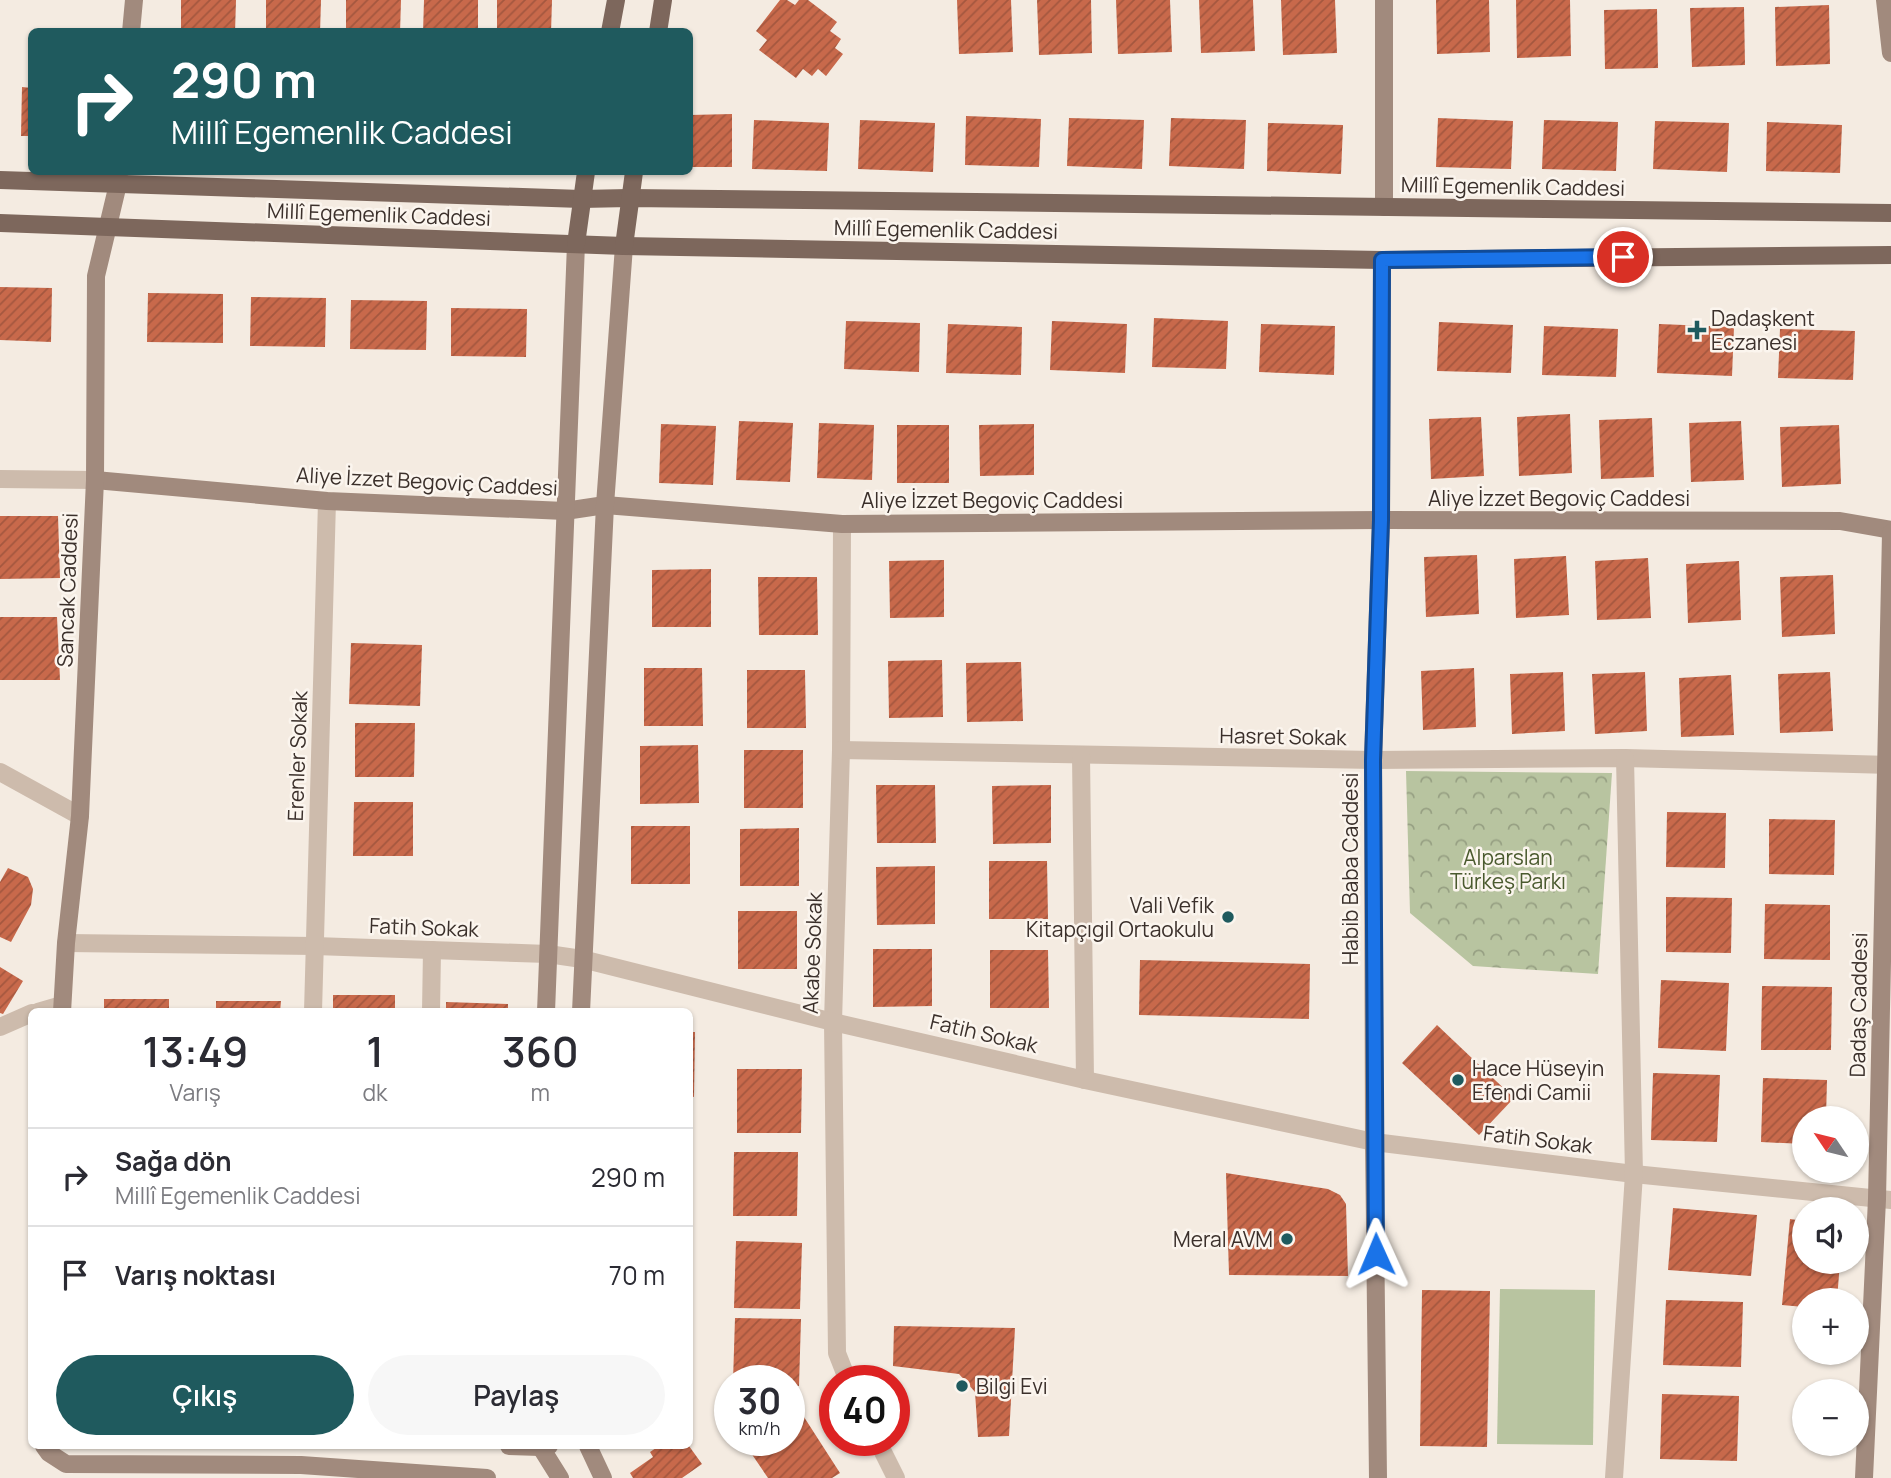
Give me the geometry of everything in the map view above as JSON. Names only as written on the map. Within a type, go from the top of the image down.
[{"type":"main road","points":[[611,28],[616,0]]},
{"type":"main road","points":[[659,28],[663,0]]},
{"type":"main road","points":[[576,244],[585,175]]},
{"type":"main road","points":[[624,246],[633,175]]},
{"type":"main road","name":"Millî Egemenlik Caddesi","points":[[0,180],[118,178],[581,200],[629,198],[1891,213]]},
{"type":"main road","name":"Millî Egemenlik Caddesi","points":[[0,223],[624,246],[1382,260],[1891,255]]},
{"type":"street","points":[[131,28],[134,0]]},
{"type":"street","points":[[1384,0],[1384,207]]},
{"type":"street","points":[[1885,0],[1891,53]]},
{"type":"street","name":"Sancak Caddesi","points":[[62,1008],[80,816],[95,480],[96,276],[118,178]]},
{"type":"street","points":[[546,1008],[576,244]]},
{"type":"street","points":[[581,1008],[605,505],[624,246]]},
{"type":"street","name":"Habib Baba Caddesi","points":[[1378,1478],[1373,760],[1381,520],[1382,260]]},
{"type":"street","points":[[0,478],[95,480]]},
{"type":"street","name":"Aliye İzzet Begoviç Caddesi","points":[[95,480],[327,501],[565,511],[605,505],[842,524],[1381,520],[1840,521],[1891,531]]},
{"type":"street","name":"Erenler Sokak","points":[[313,1008],[327,501]]},
{"type":"street","name":"Akabe Sokak","points":[[842,524],[841,750],[833,1022],[837,1353],[842,1365]]},
{"type":"street","name":"Dadaş Caddesi","points":[[1864,1478],[1884,1199],[1891,531]]},
{"type":"street","name":"Hasret Sokak","points":[[841,750],[1373,760],[1625,758],[1888,764]]},
{"type":"street","points":[[1081,755],[1085,1080]]},
{"type":"street","points":[[1614,1478],[1634,1174],[1625,758]]},
{"type":"street","points":[[0,772],[80,816]]},
{"type":"street","name":"Fatih Sokak","points":[[66,943],[315,946],[548,954],[582,959],[833,1022],[1085,1080],[1374,1142],[1634,1174],[1884,1199]]},
{"type":"street","points":[[431,1008],[432,950]]},
{"type":"street","points":[[0,1027],[28,1014]]},
{"type":"street","points":[[46,1449],[66,1464],[301,1465],[487,1478]]},
{"type":"street","points":[[545,1449],[560,1478]]},
{"type":"street","points":[[589,1449],[603,1478]]},
{"type":"street","points":[[885,1456],[896,1478]]},
{"type":"green space","name":"Alparslan Türkeş Parkı","points":[[1406,771],[1612,773],[1598,974],[1473,966],[1410,913]]},
{"type":"green space","points":[[1500,1289],[1595,1290],[1593,1445],[1497,1444]]},
{"type":"building","points":[[181,0],[236,0],[235,28],[181,28]]},
{"type":"building","points":[[266,0],[321,0],[320,28],[266,28]]},
{"type":"building","points":[[346,0],[401,0],[400,28],[346,28]]},
{"type":"building","points":[[424,0],[478,0],[478,28],[423,28]]},
{"type":"building","points":[[497,0],[552,0],[551,28],[497,28]]},
{"type":"building","points":[[780,0],[787,0],[795,5],[799,0],[808,0],[837,22],[830,31],[841,39],[835,48],[843,54],[826,76],[818,69],[812,76],[803,69],[796,78],[759,50],[767,40],[756,31]]},
{"type":"building","points":[[957,0],[1011,0],[1013,52],[959,54]]},
{"type":"building","points":[[1037,0],[1091,0],[1092,53],[1039,55]]},
{"type":"building","points":[[1116,0],[1170,0],[1172,52],[1118,54]]},
{"type":"building","points":[[1199,0],[1253,0],[1255,51],[1201,53]]},
{"type":"building","points":[[1281,0],[1335,0],[1337,53],[1283,55]]},
{"type":"building","points":[[1436,0],[1489,0],[1490,52],[1437,54]]},
{"type":"building","points":[[1516,0],[1570,0],[1571,56],[1517,58]]},
{"type":"building","points":[[1829,5],[1830,64],[1776,66],[1775,7]]},
{"type":"building","points":[[1744,7],[1745,65],[1692,67],[1690,8]]},
{"type":"building","points":[[1657,9],[1658,68],[1605,69],[1604,10]]},
{"type":"building","points":[[22,87],[28,88],[28,136],[21,136]]},
{"type":"building","points":[[732,114],[732,167],[693,167],[693,115]]},
{"type":"building","points":[[966,116],[1041,119],[1039,167],[965,165]]},
{"type":"building","points":[[1069,118],[1144,120],[1142,169],[1067,166]]},
{"type":"building","points":[[1171,118],[1246,120],[1244,169],[1169,166]]},
{"type":"building","points":[[1438,118],[1513,121],[1511,169],[1436,167]]},
{"type":"building","points":[[754,120],[829,123],[827,171],[752,169]]},
{"type":"building","points":[[860,120],[935,123],[933,172],[858,169]]},
{"type":"building","points":[[1544,120],[1618,122],[1616,171],[1542,169]]},
{"type":"building","points":[[1655,121],[1729,123],[1727,172],[1653,169]]},
{"type":"building","points":[[1767,122],[1842,125],[1840,173],[1766,171]]},
{"type":"building","points":[[1268,123],[1343,125],[1341,174],[1267,171]]},
{"type":"building","points":[[0,287],[52,288],[51,342],[0,340]]},
{"type":"building","points":[[148,293],[223,294],[223,343],[147,342]]},
{"type":"building","points":[[251,297],[326,298],[325,347],[250,346]]},
{"type":"building","points":[[351,300],[427,301],[426,350],[350,349]]},
{"type":"building","points":[[451,308],[527,309],[526,357],[451,356]]},
{"type":"building","points":[[1154,318],[1228,321],[1226,369],[1152,367]]},
{"type":"building","points":[[846,321],[920,323],[919,372],[844,369]]},
{"type":"building","points":[[1052,321],[1127,324],[1125,373],[1050,370]]},
{"type":"building","points":[[1439,322],[1513,325],[1511,373],[1437,371]]},
{"type":"building","points":[[948,324],[1022,327],[1021,375],[946,373]]},
{"type":"building","points":[[1261,324],[1335,326],[1334,375],[1259,372]]},
{"type":"building","points":[[1659,324],[1734,327],[1732,376],[1657,373]]},
{"type":"building","points":[[1544,326],[1618,329],[1616,377],[1542,375]]},
{"type":"building","points":[[1780,329],[1855,331],[1853,380],[1778,378]]},
{"type":"building","points":[[1570,414],[1572,473],[1519,476],[1517,417]]},
{"type":"building","points":[[1481,417],[1484,476],[1431,479],[1429,419]]},
{"type":"building","points":[[1652,418],[1654,477],[1601,479],[1599,420]]},
{"type":"building","points":[[739,421],[793,423],[790,482],[736,480]]},
{"type":"building","points":[[1741,421],[1744,480],[1691,482],[1689,423]]},
{"type":"building","points":[[819,423],[874,425],[872,480],[817,478]]},
{"type":"building","points":[[661,424],[716,426],[713,485],[659,483]]},
{"type":"building","points":[[1034,424],[1034,475],[980,476],[979,425]]},
{"type":"building","points":[[897,425],[949,425],[949,483],[897,483]]},
{"type":"building","points":[[1839,425],[1841,484],[1782,487],[1780,427]]},
{"type":"building","points":[[0,516],[58,516],[60,578],[0,579]]},
{"type":"building","points":[[1477,555],[1479,614],[1426,617],[1424,557]]},
{"type":"building","points":[[1566,556],[1569,615],[1516,618],[1514,559]]},
{"type":"building","points":[[1648,558],[1651,618],[1597,620],[1595,561]]},
{"type":"building","points":[[944,560],[944,617],[890,618],[889,561]]},
{"type":"building","points":[[1739,561],[1741,620],[1688,623],[1686,564]]},
{"type":"building","points":[[711,569],[711,627],[652,627],[652,570]]},
{"type":"building","points":[[1833,575],[1835,634],[1782,637],[1780,577]]},
{"type":"building","points":[[758,577],[817,577],[818,635],[759,635]]},
{"type":"building","points":[[0,617],[57,617],[60,680],[0,680]]},
{"type":"building","points":[[351,643],[422,645],[420,706],[349,704]]},
{"type":"building","points":[[942,660],[943,717],[889,718],[888,661]]},
{"type":"building","points":[[1021,662],[1023,721],[967,722],[966,663]]},
{"type":"building","points":[[644,668],[702,668],[703,726],[644,726]]},
{"type":"building","points":[[1474,668],[1476,727],[1423,730],[1421,671]]},
{"type":"building","points":[[747,670],[805,670],[806,728],[747,728]]},
{"type":"building","points":[[1563,672],[1565,731],[1512,734],[1510,674]]},
{"type":"building","points":[[1645,672],[1647,731],[1595,734],[1592,674]]},
{"type":"building","points":[[1830,672],[1833,731],[1780,733],[1778,674]]},
{"type":"building","points":[[1731,675],[1734,735],[1681,737],[1679,678]]},
{"type":"building","points":[[355,723],[415,723],[414,777],[355,777]]},
{"type":"building","points":[[698,745],[699,803],[640,804],[640,746]]},
{"type":"building","points":[[744,750],[803,750],[803,808],[744,808]]},
{"type":"building","points":[[876,785],[935,785],[936,843],[877,843]]},
{"type":"building","points":[[1051,785],[1051,843],[993,844],[992,786]]},
{"type":"building","points":[[354,802],[413,802],[413,856],[353,856]]},
{"type":"building","points":[[1667,812],[1726,813],[1725,868],[1666,867]]},
{"type":"building","points":[[1769,819],[1835,820],[1834,875],[1769,874]]},
{"type":"building","points":[[631,826],[690,826],[690,884],[631,884]]},
{"type":"building","points":[[799,828],[799,886],[740,886],[740,829]]},
{"type":"building","points":[[989,861],[1047,861],[1048,919],[989,919]]},
{"type":"building","points":[[935,866],[935,924],[877,925],[876,867]]},
{"type":"building","points":[[8,868],[28,877],[33,889],[31,905],[11,942],[0,937],[0,882]]},
{"type":"building","points":[[1666,897],[1732,898],[1731,953],[1666,952]]},
{"type":"building","points":[[1765,904],[1830,905],[1830,960],[1764,959]]},
{"type":"building","points":[[738,911],[797,911],[797,969],[738,969]]},
{"type":"building","points":[[873,949],[932,949],[932,1006],[873,1007]]},
{"type":"building","points":[[990,950],[1048,950],[1049,1008],[990,1008]]},
{"type":"building","points":[[1140,960],[1310,964],[1309,1019],[1139,1015]]},
{"type":"building","points":[[0,967],[23,981],[3,1014],[0,1013]]},
{"type":"building","points":[[1661,980],[1729,983],[1726,1051],[1658,1048]]},
{"type":"building","points":[[1762,986],[1832,987],[1831,1050],[1761,1050]]},
{"type":"building","points":[[333,995],[395,995],[395,1008],[333,1008]]},
{"type":"building","points":[[104,999],[169,999],[169,1008],[104,1008]]},
{"type":"building","points":[[216,1001],[281,1001],[280,1008],[216,1008]]},
{"type":"building","points":[[446,1002],[508,1004],[508,1008],[446,1008]]},
{"type":"building","name":"Hace Hüseyin Efendi Camii","points":[[1437,1025],[1514,1098],[1479,1135],[1402,1063]]},
{"type":"building","points":[[693,1032],[695,1032],[694,1097]]},
{"type":"building","points":[[737,1069],[802,1069],[801,1133],[737,1133]]},
{"type":"building","points":[[1653,1073],[1720,1075],[1717,1142],[1651,1140]]},
{"type":"building","points":[[1763,1078],[1827,1080],[1826,1106],[1792,1106],[1792,1143],[1761,1142]]},
{"type":"building","points":[[734,1152],[798,1152],[797,1216],[733,1216]]},
{"type":"building","name":"Meral AVM","points":[[1226,1173],[1328,1189],[1340,1195],[1346,1204],[1348,1276],[1229,1275]]},
{"type":"building","points":[[1673,1208],[1757,1215],[1751,1276],[1668,1270]]},
{"type":"building","points":[[1790,1219],[1792,1274],[1839,1274],[1838,1288],[1792,1288],[1792,1306],[1782,1305]]},
{"type":"building","points":[[736,1241],[802,1243],[800,1309],[734,1308]]},
{"type":"building","points":[[1422,1290],[1490,1291],[1487,1447],[1420,1446]]},
{"type":"building","points":[[1666,1300],[1743,1302],[1741,1367],[1663,1365]]},
{"type":"building","points":[[735,1318],[801,1319],[800,1365],[734,1365]]},
{"type":"building","points":[[894,1326],[1015,1328],[1009,1436],[978,1437],[975,1392],[959,1374],[910,1368],[910,1365],[893,1365]]},
{"type":"building","points":[[1662,1394],[1739,1396],[1737,1461],[1660,1459]]},
{"type":"building","points":[[805,1419],[819,1440],[819,1456],[829,1456],[840,1473],[832,1478],[768,1478],[753,1456],[805,1456]]},
{"type":"building","points":[[654,1449],[691,1449],[702,1464],[682,1478],[633,1478],[630,1473],[653,1457],[650,1452]]},
{"type":"place","name":"Dadaşkent Eczanesi","points":[[1697,330]]},
{"type":"place","name":"Vali Vefik Kitapçıgil Ortaokulu","points":[[1228,917]]},
{"type":"place","name":"Hace Hüseyin Efendi Camii","points":[[1458,1080]]},
{"type":"place","name":"Meral AVM","points":[[1287,1239]]},
{"type":"place","name":"Bilgi Evi","points":[[962,1386]]},
{"type":"route","points":[[1376,1254],[1373,760],[1381,520],[1382,260],[1623,257]]}]
